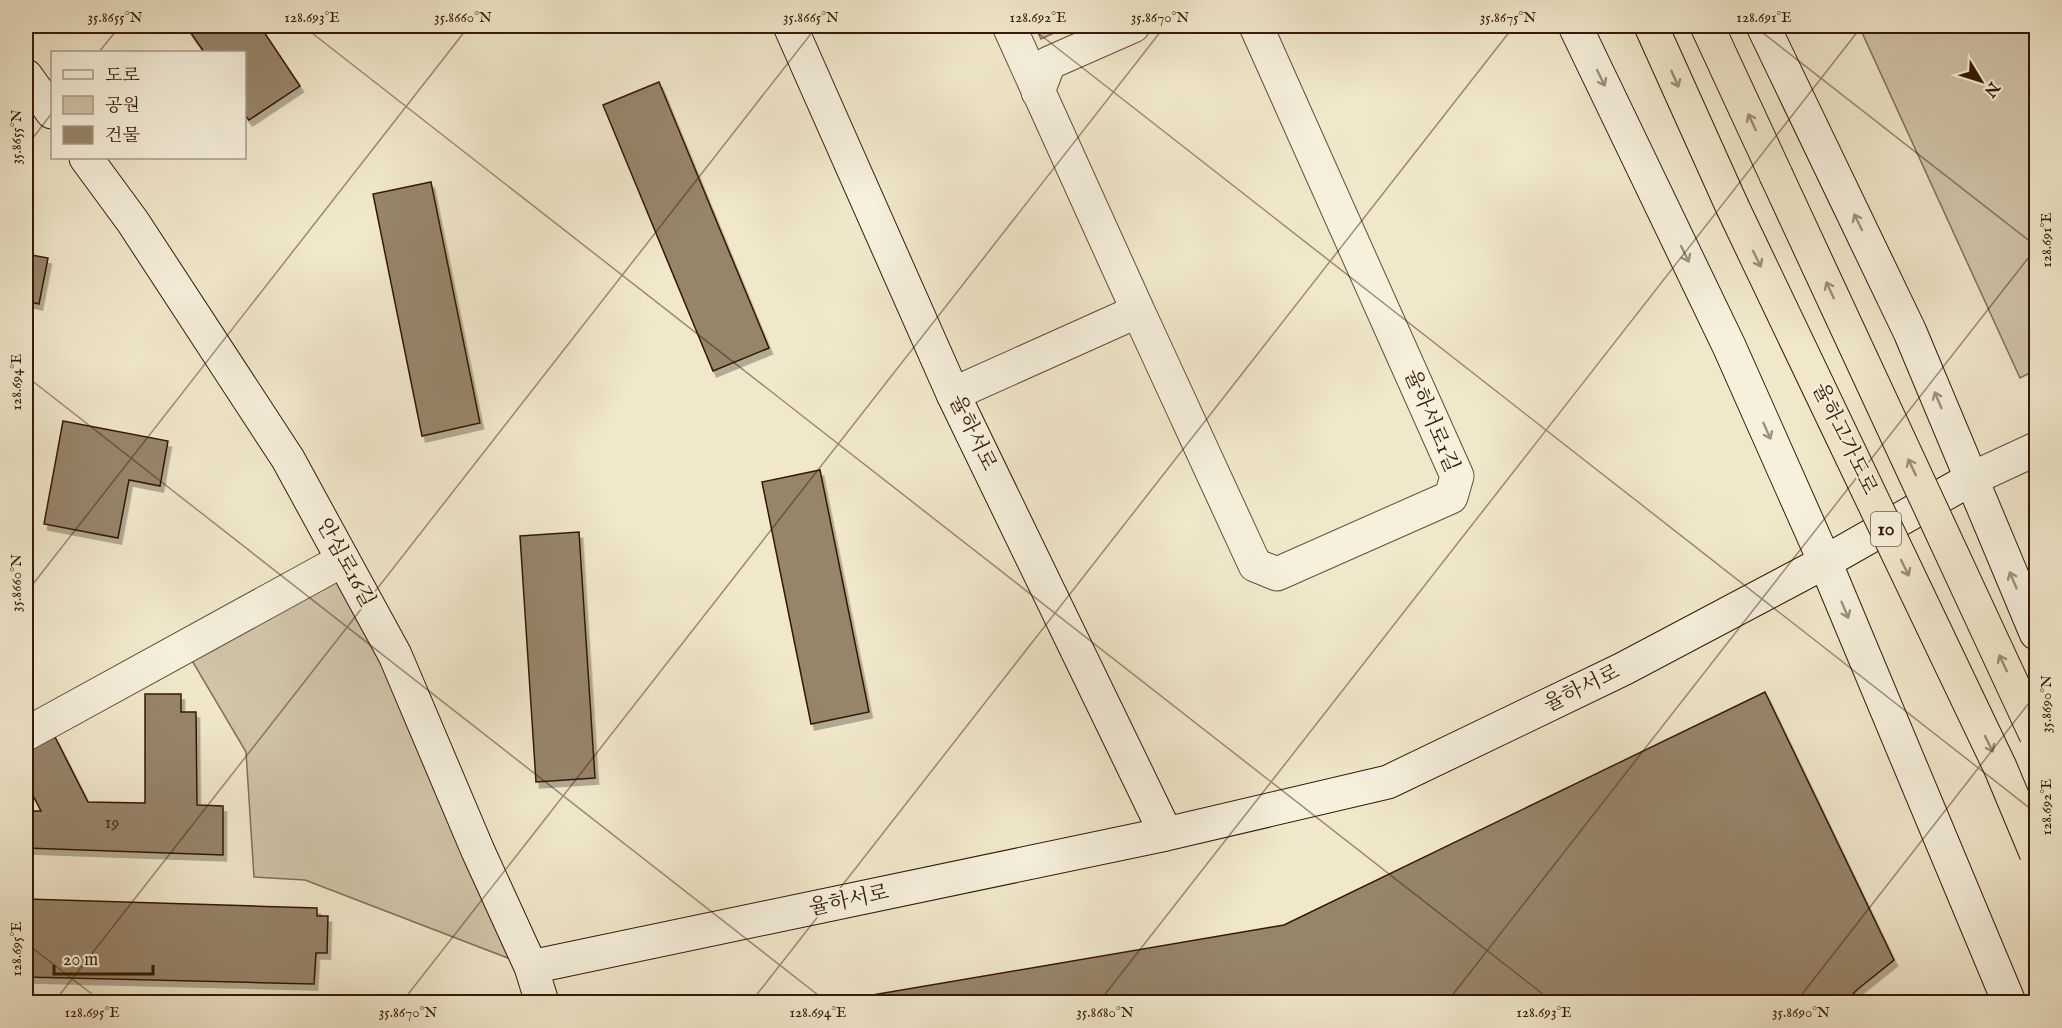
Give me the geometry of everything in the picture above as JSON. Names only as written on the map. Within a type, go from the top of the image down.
[{"type":"highway","name":"율하고가도로","points":[[1651,26],[1732,206],[2000,767],[2037,853]]},
{"type":"highway","name":"10","points":[[1707,26],[2037,735]]},
{"type":"main road","name":"율하서로","points":[[790,26],[953,394],[1166,834]]},
{"type":"main road","name":"율하서로1길","points":[[1009,26],[1255,565],[1277,574],[1451,497],[1457,476],[1256,26]]},
{"type":"main road","points":[[1038,92],[1049,63],[1133,26]]},
{"type":"main road","points":[[1575,26],[1729,346],[1825,562],[2009,1002]]},
{"type":"main road","points":[[1763,26],[1910,332],[2037,633]]},
{"type":"main road","points":[[26,76],[51,111]]},
{"type":"main road","name":"안심로16길","points":[[87,159],[133,222],[288,459],[395,655],[478,850],[531,967],[542,1002]]},
{"type":"main road","points":[[953,394],[1138,311]]},
{"type":"main road","name":"율하서로","points":[[531,967],[1166,834],[1388,782],[1623,669],[1825,562],[1971,479],[2037,449]]},
{"type":"main road","points":[[26,734],[343,560]]},
{"type":"green space","points":[[1035,26],[1069,26],[1041,39]]},
{"type":"green space","points":[[1859,26],[2036,26],[2036,370],[2020,378]]},
{"type":"green space","points":[[343,560],[531,967],[305,880],[254,877],[246,752],[184,647]]},
{"type":"building","points":[[186,26],[260,26],[300,86],[249,120],[246,116],[246,51],[203,51]]},
{"type":"building","points":[[659,82],[769,348],[713,371],[603,105]]},
{"type":"building","points":[[431,182],[480,423],[422,436],[373,194]]},
{"type":"building","points":[[26,254],[48,258],[39,304],[26,301]]},
{"type":"building","points":[[63,421],[168,441],[160,486],[129,480],[118,538],[44,524]]},
{"type":"building","points":[[820,470],[869,712],[811,724],[762,482]]},
{"type":"building","points":[[579,532],[595,778],[536,782],[520,536]]},
{"type":"building","points":[[1765,692],[1894,960],[1845,1002],[831,1002],[1284,925]]},
{"type":"building","points":[[145,694],[181,694],[181,712],[196,712],[197,805],[223,806],[223,855],[26,848],[26,811],[41,811],[26,782],[26,751],[55,737],[88,802],[145,803]]},
{"type":"building","points":[[26,899],[317,908],[317,916],[328,916],[327,953],[316,953],[314,984],[26,977]]}]
